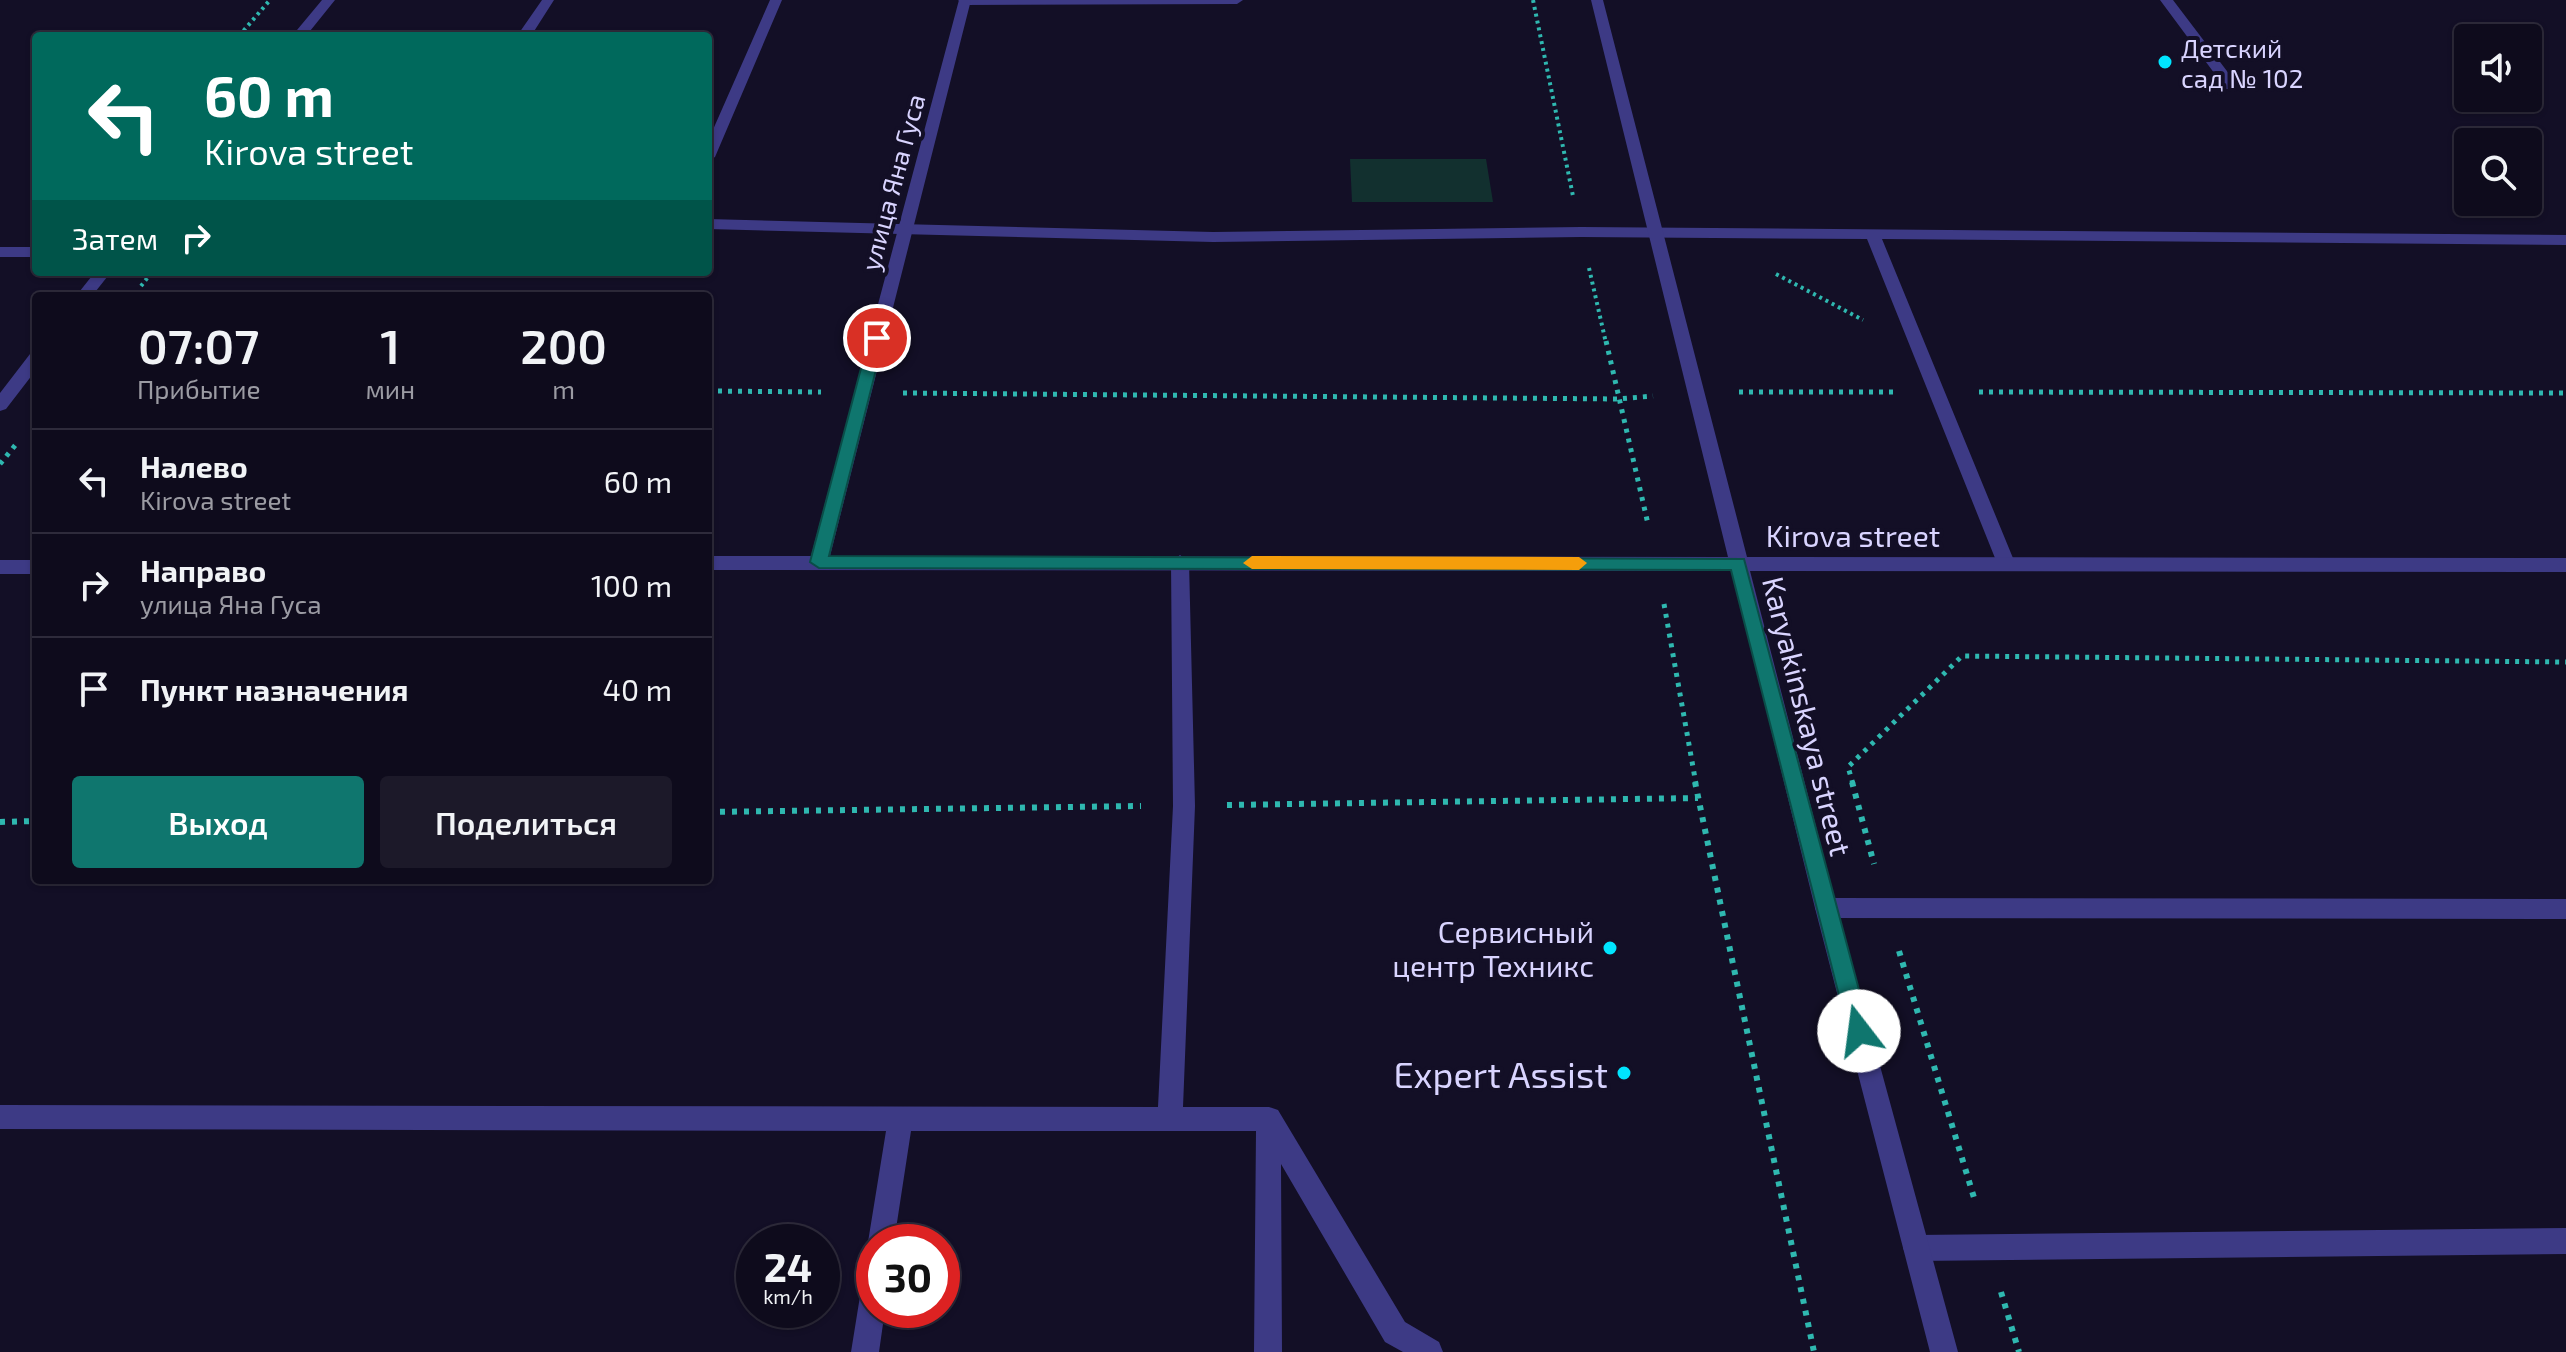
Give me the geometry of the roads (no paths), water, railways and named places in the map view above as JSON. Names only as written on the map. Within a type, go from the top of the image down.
[{"type":"street","points":[[302,32],[329,0]]},
{"type":"street","points":[[527,32],[548,0]]},
{"type":"street","points":[[712,148],[776,0]]},
{"type":"street","points":[[965,1],[1237,0]]},
{"type":"street","name":"Karyakinskaya street","points":[[1597,0],[1826,908],[1944,1352]]},
{"type":"street","points":[[2166,0],[2231,86]]},
{"type":"street","name":"улица Яна Гуса","points":[[819,562],[965,1]]},
{"type":"street","points":[[712,224],[1213,237],[1581,232],[2566,240]]},
{"type":"street","points":[[1873,235],[2006,563]]},
{"type":"street","points":[[0,252],[32,252]]},
{"type":"street","points":[[87,292],[100,276]]},
{"type":"street","points":[[0,405],[32,363]]},
{"type":"street","points":[[1170,1119],[1184,806],[1180,562]]},
{"type":"street","name":"Kirova street","points":[[712,563],[2566,565]]},
{"type":"street","points":[[0,567],[32,567]]},
{"type":"street","points":[[1826,908],[2566,909]]},
{"type":"street","points":[[0,1117],[1269,1119]]},
{"type":"street","points":[[884,1224],[900,1118]]},
{"type":"street","points":[[1268,1352],[1269,1119]]},
{"type":"street","points":[[1269,1119],[1395,1332],[1429,1352]]},
{"type":"street","points":[[1916,1248],[2566,1241]]},
{"type":"street","points":[[865,1352],[868,1328]]},
{"type":"place","name":"Детский сад № 102","points":[[2165,62]]},
{"type":"place","name":"Сервисный центр Техникс","points":[[1610,948]]},
{"type":"place","name":"Expert Assist","points":[[1624,1073]]}]
